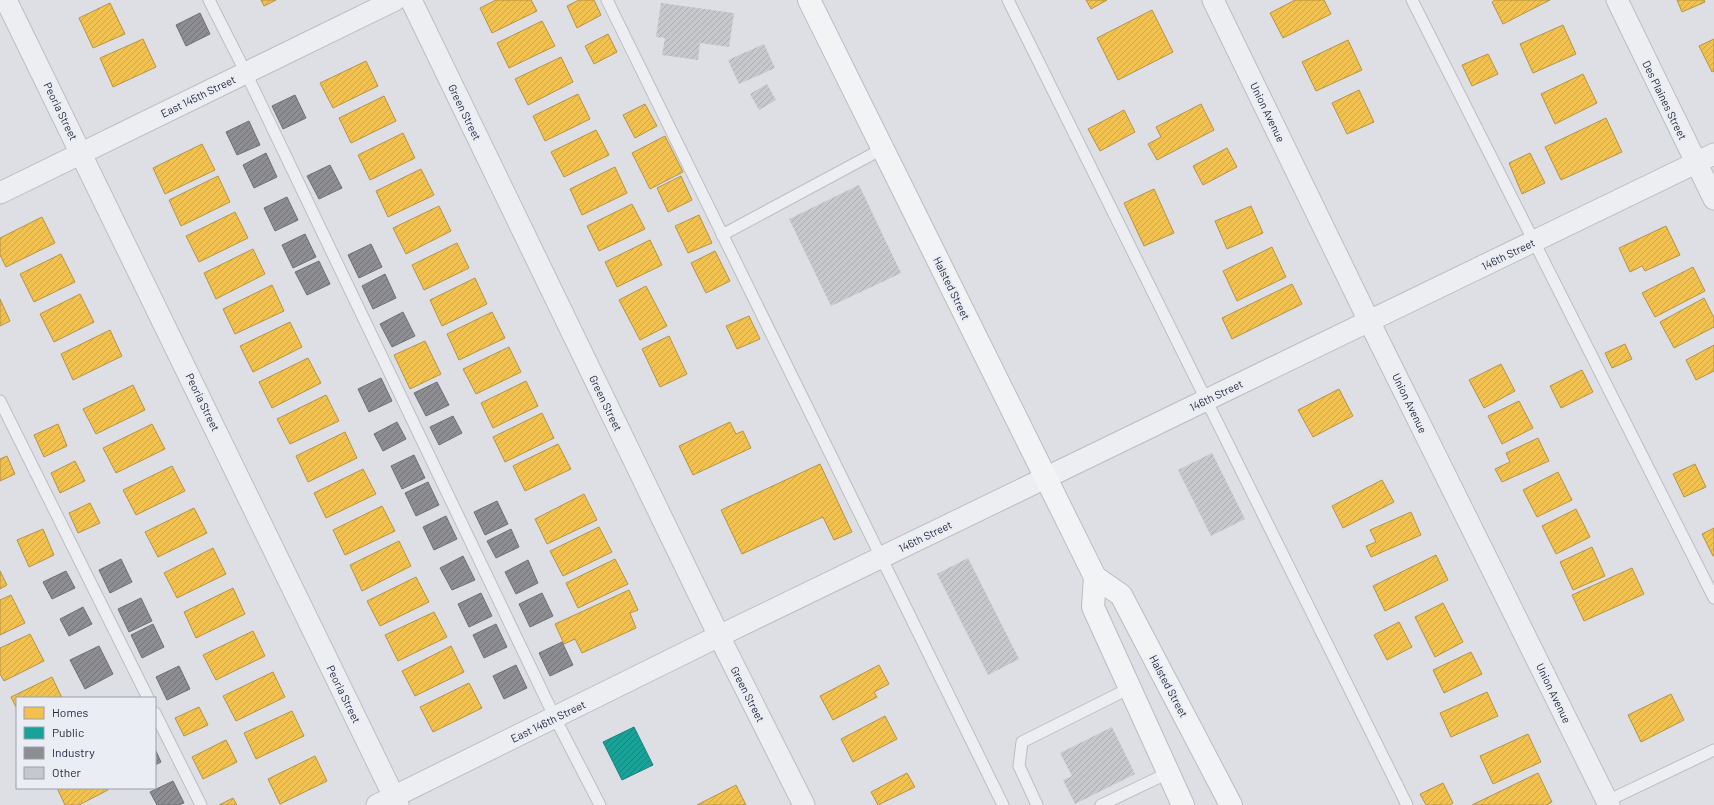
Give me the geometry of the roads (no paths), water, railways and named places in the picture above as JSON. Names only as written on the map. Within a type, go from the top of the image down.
[{"type":"main road","name":"Halsted Street","points":[[809,0],[1095,577],[1121,595],[1231,805]]},
{"type":"main road","points":[[1095,577],[1093,607],[1183,805]]},
{"type":"street","name":"Peoria Street","points":[[6,0],[82,153],[390,802]]},
{"type":"street","name":"East 145th Street","points":[[0,193],[395,0]]},
{"type":"street","name":"Green Street","points":[[411,0],[719,636],[804,805]]},
{"type":"street","name":"Union Avenue","points":[[1213,0],[1605,804]]},
{"type":"street","name":"Des Plaines Street","points":[[1617,0],[1714,199]]},
{"type":"street","name":"146th Street","points":[[719,636],[1714,154]]},
{"type":"street","name":"East 146th Street","points":[[390,802],[719,636]]},
{"type":"lane","points":[[209,0],[246,73],[555,718],[600,805]]},
{"type":"lane","points":[[606,0],[1003,805]]},
{"type":"lane","points":[[1008,0],[1407,805]]},
{"type":"lane","points":[[1412,0],[1714,598]]},
{"type":"lane","points":[[722,235],[882,149]]},
{"type":"lane","points":[[0,400],[148,697]]},
{"type":"lane","points":[[1037,805],[1019,766],[1022,742],[1130,688]]},
{"type":"lane","points":[[156,715],[201,805]]},
{"type":"lane","points":[[1605,804],[1714,750]]},
{"type":"lane","points":[[1101,805],[1168,773]]}]
